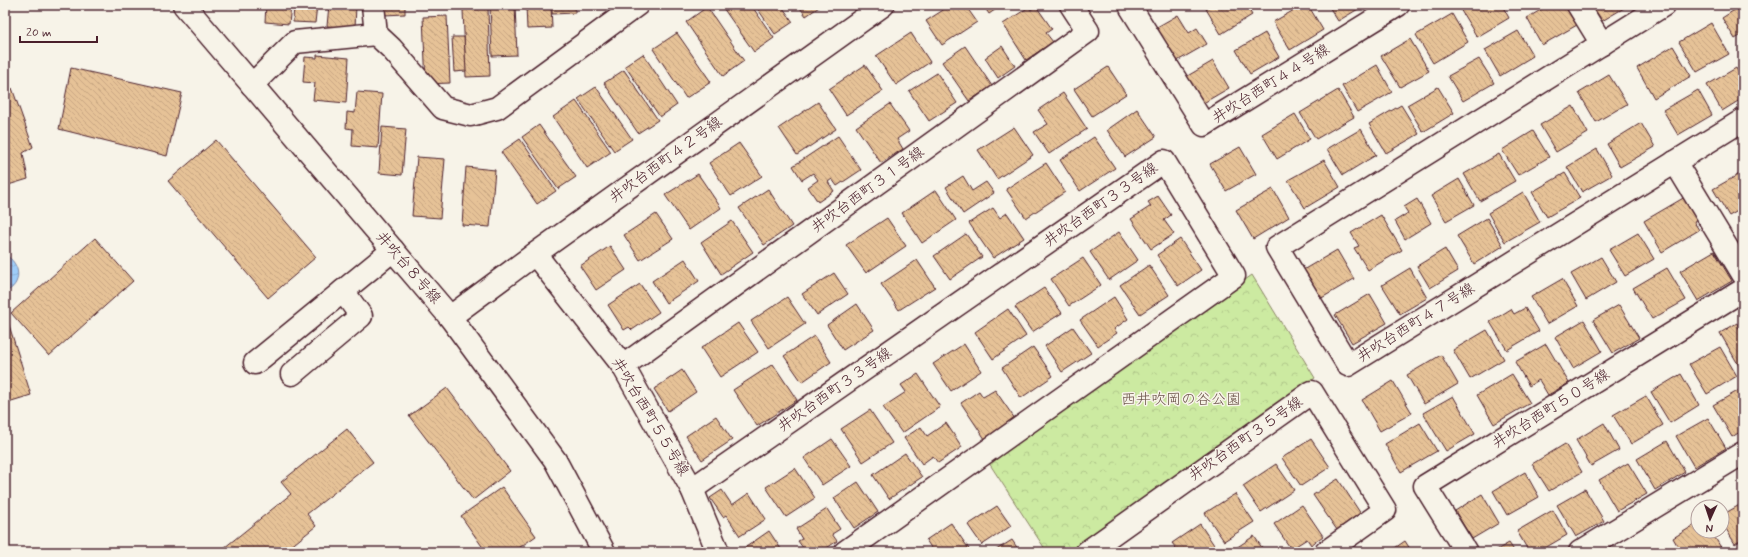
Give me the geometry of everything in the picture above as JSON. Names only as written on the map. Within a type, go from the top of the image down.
[{"type":"street","name":"井吹台８号線","points":[[184,5],[450,317],[556,460],[604,552]]},
{"type":"street","points":[[373,5],[376,34],[392,48],[443,108],[471,115],[497,108],[637,5]]},
{"type":"street","name":"井吹台西町４２号線","points":[[450,317],[535,254],[883,5]]},
{"type":"street","name":"井吹台西町３１号線","points":[[623,366],[1088,31],[1071,5]]},
{"type":"street","name":"井吹台西町４４号線","points":[[1136,5],[1131,8],[1204,125],[1398,5]]},
{"type":"street","points":[[1578,5],[1602,44]]},
{"type":"street","name":"井吹台西町４７号線","points":[[1664,5],[1277,247],[1348,364],[1743,120]]},
{"type":"street","points":[[252,85],[295,42],[376,34]]},
{"type":"street","name":"井吹台西町３３号線","points":[[692,489],[1164,161],[1234,276],[845,552]]},
{"type":"street","points":[[1674,162],[1743,274]]},
{"type":"street","points":[[255,364],[393,250]]},
{"type":"street","name":"井吹台西町５５号線","points":[[535,254],[623,366],[692,489],[718,552]]},
{"type":"street","name":"井吹台西町５０号線","points":[[1466,552],[1425,486],[1743,290]]},
{"type":"street","points":[[292,374],[361,316],[342,291]]},
{"type":"street","name":"井吹台西町３５号線","points":[[1087,552],[1312,392],[1385,510],[1326,552]]},
{"type":"street","points":[[1580,552],[1743,453]]},
{"type":"green space","name":"西井吹岡の谷公園","points":[[1252,275],[1315,378],[1072,552],[1047,552],[989,463]]},
{"type":"water","points":[[5,255],[14,263],[18,274],[15,284],[11,289],[5,292]]},
{"type":"building","points":[[266,5],[291,5],[289,24],[265,22]]},
{"type":"building","points":[[294,5],[317,5],[315,23],[293,22]]},
{"type":"building","points":[[329,5],[356,5],[355,28],[327,26]]},
{"type":"building","points":[[384,5],[405,5],[405,14],[384,15]]},
{"type":"building","points":[[490,5],[515,5],[517,55],[492,56]]},
{"type":"building","points":[[526,5],[551,5],[552,28],[527,29]]},
{"type":"building","points":[[552,5],[575,5],[575,13],[552,14]]},
{"type":"building","points":[[721,5],[751,5],[774,38],[754,52]]},
{"type":"building","points":[[755,5],[781,5],[793,22],[775,34]]},
{"type":"building","points":[[798,5],[822,5],[806,16]]},
{"type":"building","points":[[951,5],[965,5],[977,22],[942,45],[926,21]]},
{"type":"building","points":[[983,5],[1002,5],[989,14]]},
{"type":"building","points":[[1212,5],[1246,5],[1252,15],[1221,34],[1206,9]]},
{"type":"building","points":[[1303,5],[1308,5],[1323,30],[1290,50],[1273,22]]},
{"type":"building","points":[[1328,5],[1365,5],[1338,21]]},
{"type":"building","points":[[1466,5],[1502,5],[1509,18],[1477,37],[1460,9]]},
{"type":"building","points":[[1549,5],[1565,5],[1577,25],[1542,45],[1527,18]]},
{"type":"building","points":[[1592,5],[1623,5],[1624,8],[1602,21]]},
{"type":"building","points":[[1733,5],[1743,5],[1743,34],[1735,39],[1722,18],[1736,9]]},
{"type":"building","points":[[1036,6],[1052,29],[1046,33],[1053,42],[1026,60],[1003,24],[1029,7],[1031,10]]},
{"type":"building","points":[[707,7],[744,61],[723,76],[686,22]]},
{"type":"building","points":[[488,8],[490,76],[466,77],[463,10]]},
{"type":"building","points":[[1452,14],[1468,42],[1433,63],[1416,35]]},
{"type":"building","points":[[1178,15],[1189,33],[1197,28],[1207,44],[1172,64],[1167,46],[1157,27]]},
{"type":"building","points":[[447,16],[450,83],[426,84],[423,17]]},
{"type":"building","points":[[1711,23],[1729,54],[1697,72],[1679,42]]},
{"type":"building","points":[[1518,31],[1533,56],[1500,76],[1485,50]]},
{"type":"building","points":[[677,33],[711,82],[686,98],[653,49]]},
{"type":"building","points":[[911,33],[930,62],[896,85],[876,56]]},
{"type":"building","points":[[1265,33],[1279,57],[1250,74],[1236,50]]},
{"type":"building","points":[[452,37],[464,37],[466,71],[454,72]]},
{"type":"building","points":[[1410,39],[1429,71],[1400,87],[1381,56]]},
{"type":"building","points":[[965,46],[992,86],[969,101],[942,62]]},
{"type":"building","points":[[1002,46],[1015,66],[998,78],[985,58]]},
{"type":"building","points":[[1673,46],[1691,76],[1654,98],[1637,68]]},
{"type":"building","points":[[643,54],[677,105],[660,117],[625,66]]},
{"type":"building","points":[[317,55],[349,58],[346,103],[313,100],[315,83],[303,82],[305,57],[317,58]]},
{"type":"building","points":[[1479,59],[1494,83],[1463,101],[1448,76]]},
{"type":"building","points":[[1213,61],[1229,88],[1200,105],[1184,78]]},
{"type":"building","points":[[865,65],[883,91],[846,115],[829,89]]},
{"type":"building","points":[[1377,65],[1392,92],[1357,112],[1342,86]]},
{"type":"building","points":[[1108,67],[1126,94],[1092,116],[1074,89]]},
{"type":"building","points":[[71,68],[182,93],[167,156],[59,129]]},
{"type":"building","points":[[1736,68],[1743,80],[1743,98],[1722,111],[1707,85]]},
{"type":"building","points":[[624,70],[658,120],[638,133],[604,83]]},
{"type":"building","points":[[937,73],[957,103],[929,121],[909,91]]},
{"type":"building","points":[[1609,75],[1627,104],[1596,122],[1579,93]]},
{"type":"building","points":[[596,87],[632,139],[614,151],[578,99]]},
{"type":"building","points":[[1438,87],[1454,113],[1423,132],[1407,105]]},
{"type":"building","points":[[12,88],[33,147],[23,153],[28,179],[5,186],[5,94]]},
{"type":"building","points":[[1338,90],[1354,117],[1316,139],[1300,113]]},
{"type":"building","points":[[1698,90],[1712,115],[1678,135],[1663,110]]},
{"type":"building","points":[[357,92],[382,94],[378,148],[352,146],[353,129],[346,128],[347,112],[355,113]]},
{"type":"building","points":[[1063,93],[1087,129],[1049,154],[1034,132],[1048,124],[1038,110]]},
{"type":"building","points":[[576,101],[611,152],[587,168],[553,117]]},
{"type":"building","points":[[818,102],[836,129],[797,155],[779,128]]},
{"type":"building","points":[[890,104],[909,131],[897,139],[903,149],[881,163],[856,127]]},
{"type":"building","points":[[1401,105],[1419,134],[1386,153],[1369,124]]},
{"type":"building","points":[[1573,106],[1588,133],[1556,152],[1540,125]]},
{"type":"building","points":[[1137,109],[1156,137],[1125,157],[1107,130]]},
{"type":"building","points":[[1295,114],[1310,139],[1277,159],[1262,134]]},
{"type":"building","points":[[1641,123],[1655,147],[1620,167],[1607,144]]},
{"type":"building","points":[[539,125],[576,177],[558,189],[522,137]]},
{"type":"building","points":[[382,127],[406,129],[402,175],[379,173]]},
{"type":"building","points":[[1014,127],[1033,155],[997,179],[978,150]]},
{"type":"building","points":[[1361,129],[1376,155],[1343,175],[1327,149]]},
{"type":"building","points":[[1533,131],[1549,157],[1518,175],[1502,150]]},
{"type":"building","points":[[838,136],[861,170],[837,186],[832,179],[828,182],[834,191],[818,202],[808,187],[818,180],[813,173],[802,180],[793,166]]},
{"type":"building","points":[[1094,137],[1115,168],[1080,191],[1060,160]]},
{"type":"building","points":[[520,139],[556,191],[537,204],[501,152]]},
{"type":"building","points":[[216,140],[316,257],[268,298],[168,181]]},
{"type":"building","points":[[739,143],[762,176],[731,196],[709,163]]},
{"type":"building","points":[[1240,147],[1256,174],[1226,191],[1210,164]]},
{"type":"building","points":[[1597,149],[1612,175],[1582,192],[1567,167]]},
{"type":"building","points":[[1499,154],[1515,181],[1480,201],[1464,174]]},
{"type":"building","points":[[417,157],[445,159],[440,218],[412,216]]},
{"type":"building","points":[[1324,160],[1340,187],[1305,208],[1288,180]]},
{"type":"building","points":[[1046,163],[1065,192],[1026,218],[1006,189]]},
{"type":"building","points":[[466,167],[495,170],[490,227],[462,225]]},
{"type":"building","points":[[1743,172],[1743,208],[1729,216],[1713,189]]},
{"type":"building","points":[[1565,173],[1580,198],[1547,217],[1532,192]]},
{"type":"building","points":[[698,174],[721,208],[689,230],[665,195]]},
{"type":"building","points":[[963,176],[972,191],[986,182],[994,193],[963,214],[946,187]]},
{"type":"building","points":[[1459,179],[1474,205],[1446,221],[1431,196]]},
{"type":"building","points":[[768,189],[792,226],[764,245],[739,208]]},
{"type":"building","points":[[1273,189],[1289,217],[1253,239],[1236,210]]},
{"type":"building","points":[[936,190],[956,220],[922,243],[902,213]]},
{"type":"building","points":[[1523,192],[1540,222],[1505,242],[1488,213]]},
{"type":"building","points":[[1158,196],[1171,215],[1164,220],[1174,234],[1151,249],[1131,219],[1151,206],[1148,202]]},
{"type":"building","points":[[1685,197],[1699,220],[1694,222],[1699,230],[1662,252],[1644,221]]},
{"type":"building","points":[[1417,199],[1431,223],[1405,239],[1395,221],[1408,213],[1404,207]]},
{"type":"building","points":[[993,208],[1000,218],[1007,213],[1024,238],[993,258],[969,223]]},
{"type":"building","points":[[656,214],[673,239],[640,260],[624,235]]},
{"type":"building","points":[[1381,215],[1402,250],[1368,270],[1354,248],[1359,246],[1351,233]]},
{"type":"building","points":[[887,218],[906,246],[866,273],[846,245]]},
{"type":"building","points":[[1487,218],[1503,246],[1474,264],[1457,236]]},
{"type":"building","points":[[732,221],[753,252],[721,274],[701,242]]},
{"type":"building","points":[[1119,232],[1138,260],[1109,280],[1090,252]]},
{"type":"building","points":[[1638,233],[1654,259],[1625,276],[1609,250]]},
{"type":"building","points":[[966,234],[982,257],[950,279],[934,256]]},
{"type":"building","points":[[95,238],[133,281],[49,356],[11,313]]},
{"type":"building","points":[[1180,239],[1201,270],[1178,286],[1157,255]]},
{"type":"building","points":[[610,246],[626,270],[596,290],[580,266]]},
{"type":"building","points":[[1445,249],[1458,271],[1430,288],[1417,266]]},
{"type":"building","points":[[1337,250],[1354,279],[1320,299],[1303,270]]},
{"type":"building","points":[[1714,251],[1732,281],[1698,301],[1680,271]]},
{"type":"building","points":[[1601,257],[1616,282],[1586,300],[1571,274]]},
{"type":"building","points":[[1083,258],[1101,285],[1069,306],[1051,279]]},
{"type":"building","points":[[685,259],[699,281],[666,303],[652,281]]},
{"type":"building","points":[[917,260],[935,287],[899,310],[881,284]]},
{"type":"building","points":[[1149,265],[1169,295],[1140,314],[1120,285]]},
{"type":"building","points":[[1410,268],[1427,298],[1400,314],[1382,285]]},
{"type":"building","points":[[1667,268],[1686,300],[1652,319],[1633,288]]},
{"type":"building","points":[[834,273],[848,294],[817,315],[802,294]]},
{"type":"building","points":[[1562,279],[1578,306],[1547,324],[1531,297]]},
{"type":"building","points":[[640,284],[659,312],[632,330],[629,327],[624,330],[608,305]]},
{"type":"building","points":[[1044,288],[1062,313],[1032,332],[1015,307]]},
{"type":"building","points":[[1370,294],[1387,323],[1352,343],[1335,315]]},
{"type":"building","points":[[787,297],[805,324],[769,348],[751,321]]},
{"type":"building","points":[[1114,297],[1128,319],[1114,329],[1117,333],[1098,346],[1080,320]]},
{"type":"building","points":[[857,304],[874,330],[843,350],[827,325]]},
{"type":"building","points":[[1619,305],[1639,338],[1613,353],[1593,320]]},
{"type":"building","points":[[1525,308],[1539,331],[1507,350],[1490,322],[1511,309],[1514,314]]},
{"type":"building","points":[[1008,309],[1026,336],[993,359],[975,332]]},
{"type":"building","points":[[1584,320],[1602,351],[1573,368],[1555,337]]},
{"type":"building","points":[[8,322],[31,395],[5,403],[5,323]]},
{"type":"building","points":[[738,323],[758,352],[720,377],[701,348]]},
{"type":"building","points":[[1737,323],[1739,328],[1743,326],[1742,371],[1720,333]]},
{"type":"building","points":[[1073,327],[1091,353],[1062,372],[1045,346]]},
{"type":"building","points":[[1487,330],[1504,359],[1470,379],[1453,350]]},
{"type":"building","points":[[814,336],[831,362],[802,382],[784,356]]},
{"type":"building","points":[[964,344],[981,371],[951,391],[933,364]]},
{"type":"building","points":[[1546,344],[1569,383],[1548,395],[1539,380],[1529,386],[1515,362]]},
{"type":"building","points":[[1033,347],[1053,376],[1021,398],[1002,368]]},
{"type":"building","points":[[1720,347],[1737,376],[1707,394],[1689,364]]},
{"type":"building","points":[[1441,355],[1458,384],[1424,404],[1407,375]]},
{"type":"building","points":[[773,364],[797,400],[757,426],[733,390]]},
{"type":"building","points":[[682,370],[696,392],[668,411],[654,389]]},
{"type":"building","points":[[918,374],[940,407],[902,433],[883,407],[906,392],[901,385]]},
{"type":"building","points":[[1512,374],[1530,403],[1494,424],[1477,395]]},
{"type":"building","points":[[1681,374],[1699,405],[1670,423],[1651,392]]},
{"type":"building","points":[[1393,381],[1412,413],[1380,431],[1362,400]]},
{"type":"building","points":[[447,388],[510,471],[473,500],[409,416]]},
{"type":"building","points":[[1743,388],[1743,430],[1732,437],[1713,405]]},
{"type":"building","points":[[995,390],[1015,419],[985,439],[961,403],[979,391],[983,397]]},
{"type":"building","points":[[1453,396],[1475,434],[1446,451],[1423,413]]},
{"type":"building","points":[[1646,396],[1663,425],[1631,444],[1613,415]]},
{"type":"building","points":[[870,410],[892,443],[863,462],[841,429]]},
{"type":"building","points":[[716,416],[732,440],[702,460],[686,436]]},
{"type":"building","points":[[1708,418],[1726,448],[1694,467],[1676,436]]},
{"type":"building","points":[[946,423],[962,447],[938,463],[933,456],[922,464],[904,438],[921,427],[927,436]]},
{"type":"building","points":[[1420,423],[1437,451],[1401,472],[1385,444]]},
{"type":"building","points":[[1604,423],[1619,450],[1591,466],[1576,440]]},
{"type":"building","points":[[347,429],[373,462],[307,514],[316,526],[284,552],[219,552],[291,494],[281,482]]},
{"type":"building","points":[[832,439],[851,466],[822,485],[804,458]]},
{"type":"building","points":[[1311,439],[1330,467],[1301,486],[1282,458]]},
{"type":"building","points":[[1667,441],[1685,472],[1655,490],[1637,459]]},
{"type":"building","points":[[1565,444],[1582,472],[1549,491],[1532,464]]},
{"type":"building","points":[[905,453],[922,477],[889,499],[873,475]]},
{"type":"building","points":[[1628,463],[1647,494],[1617,511],[1599,480]]},
{"type":"building","points":[[1276,464],[1294,490],[1261,512],[1243,486]]},
{"type":"building","points":[[795,468],[815,498],[786,517],[766,487]]},
{"type":"building","points":[[1525,472],[1539,497],[1507,515],[1493,491]]},
{"type":"building","points":[[1338,479],[1361,514],[1337,530],[1313,495]]},
{"type":"building","points":[[858,482],[878,512],[854,528],[834,498]]},
{"type":"building","points":[[502,487],[536,536],[513,552],[486,552],[461,516]]},
{"type":"building","points":[[1585,489],[1604,521],[1576,537],[1557,505]]},
{"type":"building","points":[[722,490],[732,505],[749,493],[766,519],[740,536],[726,515],[723,517],[710,498]]},
{"type":"building","points":[[1235,494],[1254,522],[1224,541],[1205,513]]},
{"type":"building","points":[[1482,494],[1499,523],[1472,539],[1455,511]]},
{"type":"building","points":[[1743,503],[1743,539],[1735,544],[1730,536],[1730,510]]},
{"type":"building","points":[[1302,505],[1323,536],[1311,545],[1307,539],[1291,549],[1274,524]]},
{"type":"building","points":[[997,506],[1011,526],[982,545],[968,525]]},
{"type":"building","points":[[827,509],[840,529],[832,534],[837,541],[821,552],[806,552],[798,541],[802,539],[796,529]]},
{"type":"building","points":[[1553,510],[1567,535],[1538,552],[1529,552],[1517,531]]},
{"type":"building","points":[[951,523],[969,549],[964,552],[934,552],[926,540]]},
{"type":"building","points":[[1200,524],[1216,548],[1210,552],[1179,552],[1172,543]]},
{"type":"building","points":[[1690,528],[1690,539],[1716,539],[1723,551],[1681,552],[1673,538]]},
{"type":"building","points":[[769,531],[783,552],[738,552],[746,547]]},
{"type":"building","points":[[1254,536],[1265,552],[1230,552]]},
{"type":"building","points":[[1012,540],[1020,552],[993,552]]},
{"type":"building","points":[[1405,541],[1412,552],[1389,552]]},
{"type":"building","points":[[1509,543],[1515,552],[1493,552]]},
{"type":"building","points":[[542,547],[545,552],[533,552]]},
{"type":"building","points":[[1666,547],[1669,552],[1659,552]]}]
